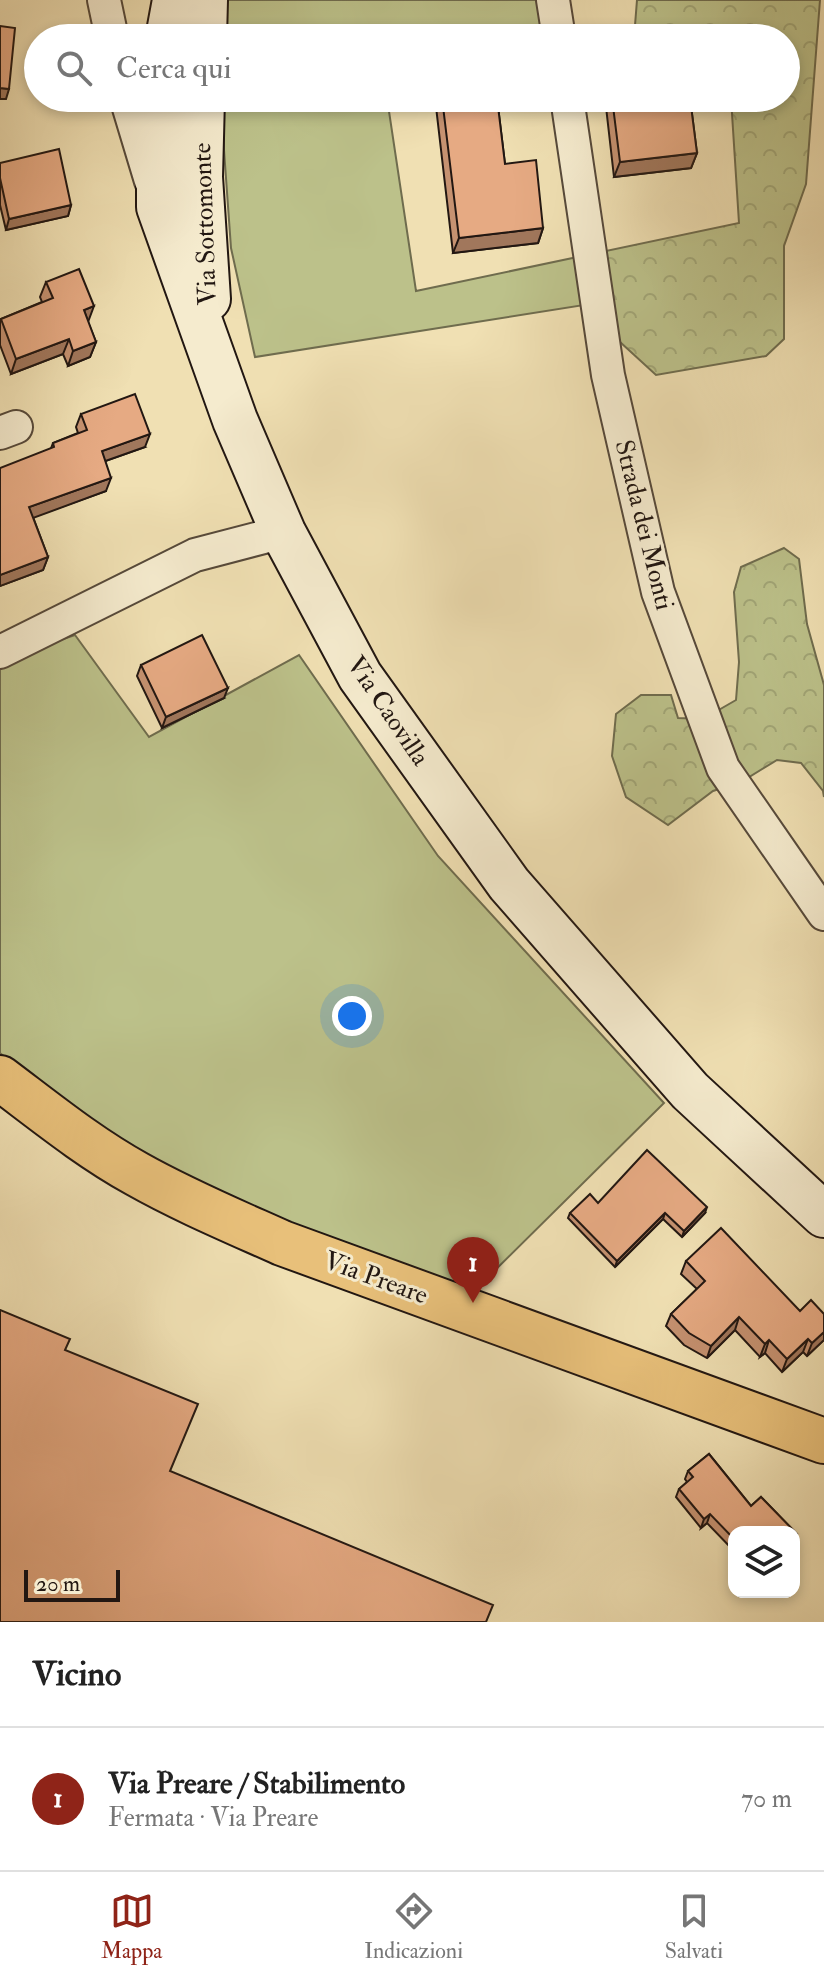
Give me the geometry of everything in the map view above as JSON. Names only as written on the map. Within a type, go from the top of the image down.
[{"type":"main road","points":[[171,24],[175,0]]},
{"type":"main road","points":[[204,24],[205,0]]},
{"type":"main road","name":"Via Sottomonte","points":[[159,112],[159,207]]},
{"type":"main road","name":"Via Sottomonte","points":[[202,112],[200,177],[211,349]]},
{"type":"main road","name":"Via Caovilla","points":[[159,207],[235,420],[283,532],[360,676],[509,884],[690,1091],[824,1215]]},
{"type":"main road","name":"Via Preare","points":[[0,1078],[68,1130],[135,1173],[200,1207],[282,1243],[824,1441]]},
{"type":"street","points":[[104,0],[109,24]]},
{"type":"street","points":[[553,0],[557,24]]},
{"type":"street","name":"Via Caovilla","points":[[130,112],[159,207]]},
{"type":"street","name":"Strada dei Monti","points":[[569,112],[608,375],[658,592],[723,768],[824,914]]},
{"type":"street","points":[[0,652],[195,555],[283,532]]},
{"type":"green space","points":[[223,0],[556,0],[559,24],[223,24]]},
{"type":"green space","points":[[637,0],[820,0],[806,184],[784,246],[784,339],[766,356],[656,375],[595,319],[601,252],[739,223],[732,112],[800,112],[800,24],[635,24]]},
{"type":"green space","points":[[223,112],[389,112],[416,291],[601,252],[597,303],[255,357],[231,248]]},
{"type":"green space","points":[[784,548],[799,559],[807,624],[824,685],[824,797],[823,791],[801,763],[777,760],[741,782],[713,791],[668,825],[626,797],[612,756],[616,714],[641,695],[671,695],[678,718],[703,719],[736,700],[739,662],[734,592],[741,567]]},
{"type":"green space","points":[[75,635],[149,737],[299,655],[438,856],[664,1103],[471,1294],[259,1213],[114,1139],[47,1092],[0,1053],[0,660]]},
{"type":"building","points":[[0,26],[15,28],[9,89],[0,88]]},
{"type":"building","points":[[444,112],[499,112],[505,164],[536,160],[543,228],[459,238]]},
{"type":"building","points":[[614,112],[692,112],[697,153],[620,162]]},
{"type":"building","points":[[59,149],[71,205],[9,219],[0,163]]},
{"type":"building","points":[[79,269],[94,306],[84,310],[96,342],[73,351],[69,339],[16,359],[1,319],[53,298],[46,282]]},
{"type":"building","points":[[135,394],[150,434],[102,451],[111,478],[29,507],[48,557],[0,575],[0,468],[87,430],[81,414]]},
{"type":"building","points":[[202,635],[228,688],[166,717],[141,665]]},
{"type":"building","points":[[647,1150],[707,1207],[684,1231],[665,1213],[617,1261],[570,1213],[590,1194],[598,1203]]},
{"type":"building","points":[[721,1228],[800,1311],[811,1300],[824,1314],[824,1332],[812,1343],[808,1339],[787,1359],[769,1340],[765,1344],[739,1317],[711,1346],[689,1333],[671,1314],[705,1281],[686,1261]]},
{"type":"building","points":[[0,1310],[70,1339],[65,1350],[198,1404],[170,1471],[493,1605],[486,1622],[0,1622]]},
{"type":"building","points":[[709,1454],[751,1506],[761,1497],[789,1526],[728,1526],[728,1533],[710,1514],[704,1519],[679,1489],[693,1477],[688,1471]]},
{"type":"place","name":"Via Preare / Stabilimento","points":[[473,1303]]}]
